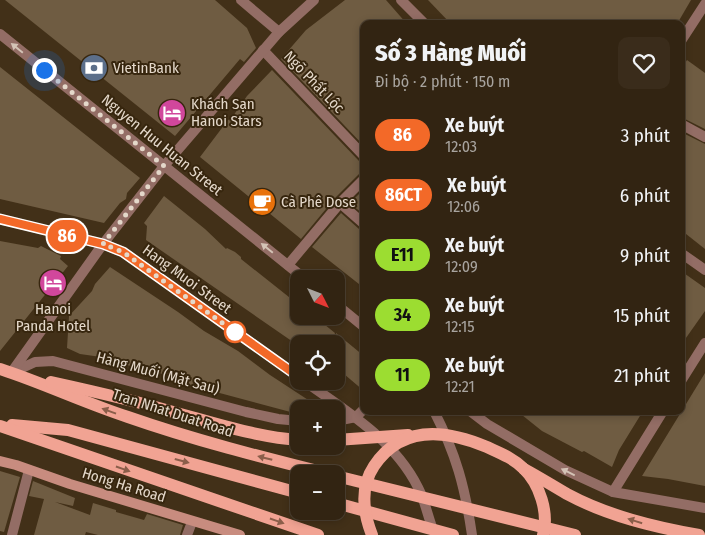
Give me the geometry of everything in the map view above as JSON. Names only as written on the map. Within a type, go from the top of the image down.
[{"type":"main road","points":[[6,371],[132,400],[245,432],[290,439]]},
{"type":"main road","name":"Tran Nhat Duat Road","points":[[6,371],[118,414],[227,448],[294,465]]},
{"type":"main road","points":[[0,425],[68,430],[290,491]]},
{"type":"main road","points":[[0,425],[318,535]]},
{"type":"main road","points":[[372,535],[364,513],[365,492],[369,473],[380,457],[391,447],[406,439],[423,434]]},
{"type":"main road","points":[[345,439],[423,434],[436,434],[465,439],[498,452],[569,495],[614,514],[657,528],[699,535]]},
{"type":"main road","points":[[524,469],[536,486],[544,505],[543,535]]},
{"type":"main road","points":[[345,478],[575,535]]},
{"type":"main road","points":[[345,506],[453,535]]},
{"type":"street","points":[[241,0],[279,32]]},
{"type":"street","points":[[6,371],[164,166],[279,32],[314,0]]},
{"type":"street","points":[[401,0],[421,20]]},
{"type":"street","points":[[685,35],[704,8]]},
{"type":"street","name":"Nguyen Huu Huan Street","points":[[0,34],[294,270]]},
{"type":"street","name":"Ngõ Phất Lộc","points":[[263,50],[360,152]]},
{"type":"street","points":[[685,126],[705,137]]},
{"type":"street","points":[[288,265],[360,183]]},
{"type":"street","points":[[340,204],[360,221]]},
{"type":"street","name":"Hang Muoi Street","points":[[0,219],[103,244],[123,252],[290,371]]},
{"type":"street","points":[[685,256],[705,270]]},
{"type":"street","points":[[345,311],[360,324]]},
{"type":"street","points":[[685,376],[705,343]]},
{"type":"street","name":"Hàng Muối (Mặt Sau)","points":[[6,371],[35,362],[54,361],[246,412],[290,420]]},
{"type":"street","points":[[320,390],[360,413]]},
{"type":"street","points":[[345,418],[360,413]]},
{"type":"street","points":[[362,415],[390,447],[406,469],[422,496],[433,530]]},
{"type":"street","points":[[436,415],[446,434],[460,470],[472,535]]},
{"type":"street","points":[[475,415],[487,424],[565,470],[613,492],[705,508]]},
{"type":"street","points":[[613,492],[661,415]]},
{"type":"street","name":"Hong Ha Road","points":[[0,461],[192,522],[240,535]]},
{"type":"street","points":[[12,535],[29,470]]},
{"type":"street","points":[[187,535],[192,522]]},
{"type":"building","points":[[5,0],[215,0],[247,28],[256,48],[244,62],[240,59],[175,136]]},
{"type":"building","points":[[345,0],[386,0],[404,20],[360,20],[360,142],[281,59],[306,30]]},
{"type":"building","points":[[428,0],[691,0],[679,20],[447,20]]},
{"type":"building","points":[[687,60],[705,73],[705,129],[685,119],[685,63]]},
{"type":"building","points":[[0,67],[140,178],[127,193],[126,199],[120,203],[104,223],[0,199]]},
{"type":"building","points":[[272,70],[360,161],[360,174],[335,198],[301,239],[200,157],[247,96]]},
{"type":"building","points":[[685,134],[705,144],[705,249],[685,233]]},
{"type":"building","points":[[360,193],[360,212],[350,203]]},
{"type":"building","points":[[164,196],[205,229],[226,249],[235,252],[241,259],[290,298],[290,325],[325,325],[335,333],[334,335],[290,335],[290,340],[146,240],[147,226],[144,223]]},
{"type":"building","points":[[341,213],[360,229],[360,285],[345,273],[345,270],[341,270],[312,247]]},
{"type":"building","points":[[0,241],[38,248],[41,246],[61,256],[60,259],[68,266],[0,351]]},
{"type":"building","points":[[110,267],[204,331],[238,351],[290,388],[290,390],[308,400],[290,400],[290,412],[201,388],[169,378],[170,376],[107,360],[108,358],[80,354],[67,348],[69,316],[92,291],[95,284]]},
{"type":"building","points":[[685,274],[705,288],[705,311],[685,339]]},
{"type":"building","points":[[345,340],[360,353],[360,388],[345,375]]},
{"type":"building","points":[[705,373],[705,486],[642,476],[679,415],[685,415],[685,406]]},
{"type":"building","points":[[522,415],[641,415],[619,450],[612,467],[542,431]]},
{"type":"building","points":[[0,471],[20,477],[4,532],[0,531]]},
{"type":"building","points":[[33,481],[75,498],[73,506],[55,502],[90,515],[93,503],[144,520],[147,514],[183,525],[180,535],[98,535],[86,532],[85,535],[34,535],[44,499],[29,496]]},
{"type":"bus line","name":"86","points":[[0,219],[103,244],[123,252],[290,371]]},
{"type":"place","name":"VietinBank","points":[[94,68]]},
{"type":"place","name":"Khách Sạn Hanoi Stars","points":[[172,113]]},
{"type":"place","name":"Cà Phê Dose","points":[[262,202]]},
{"type":"place","name":"Hanoi Panda Hotel","points":[[53,283]]},
{"type":"route","points":[[44,70],[164,166],[103,244],[123,252],[235,332]]}]
